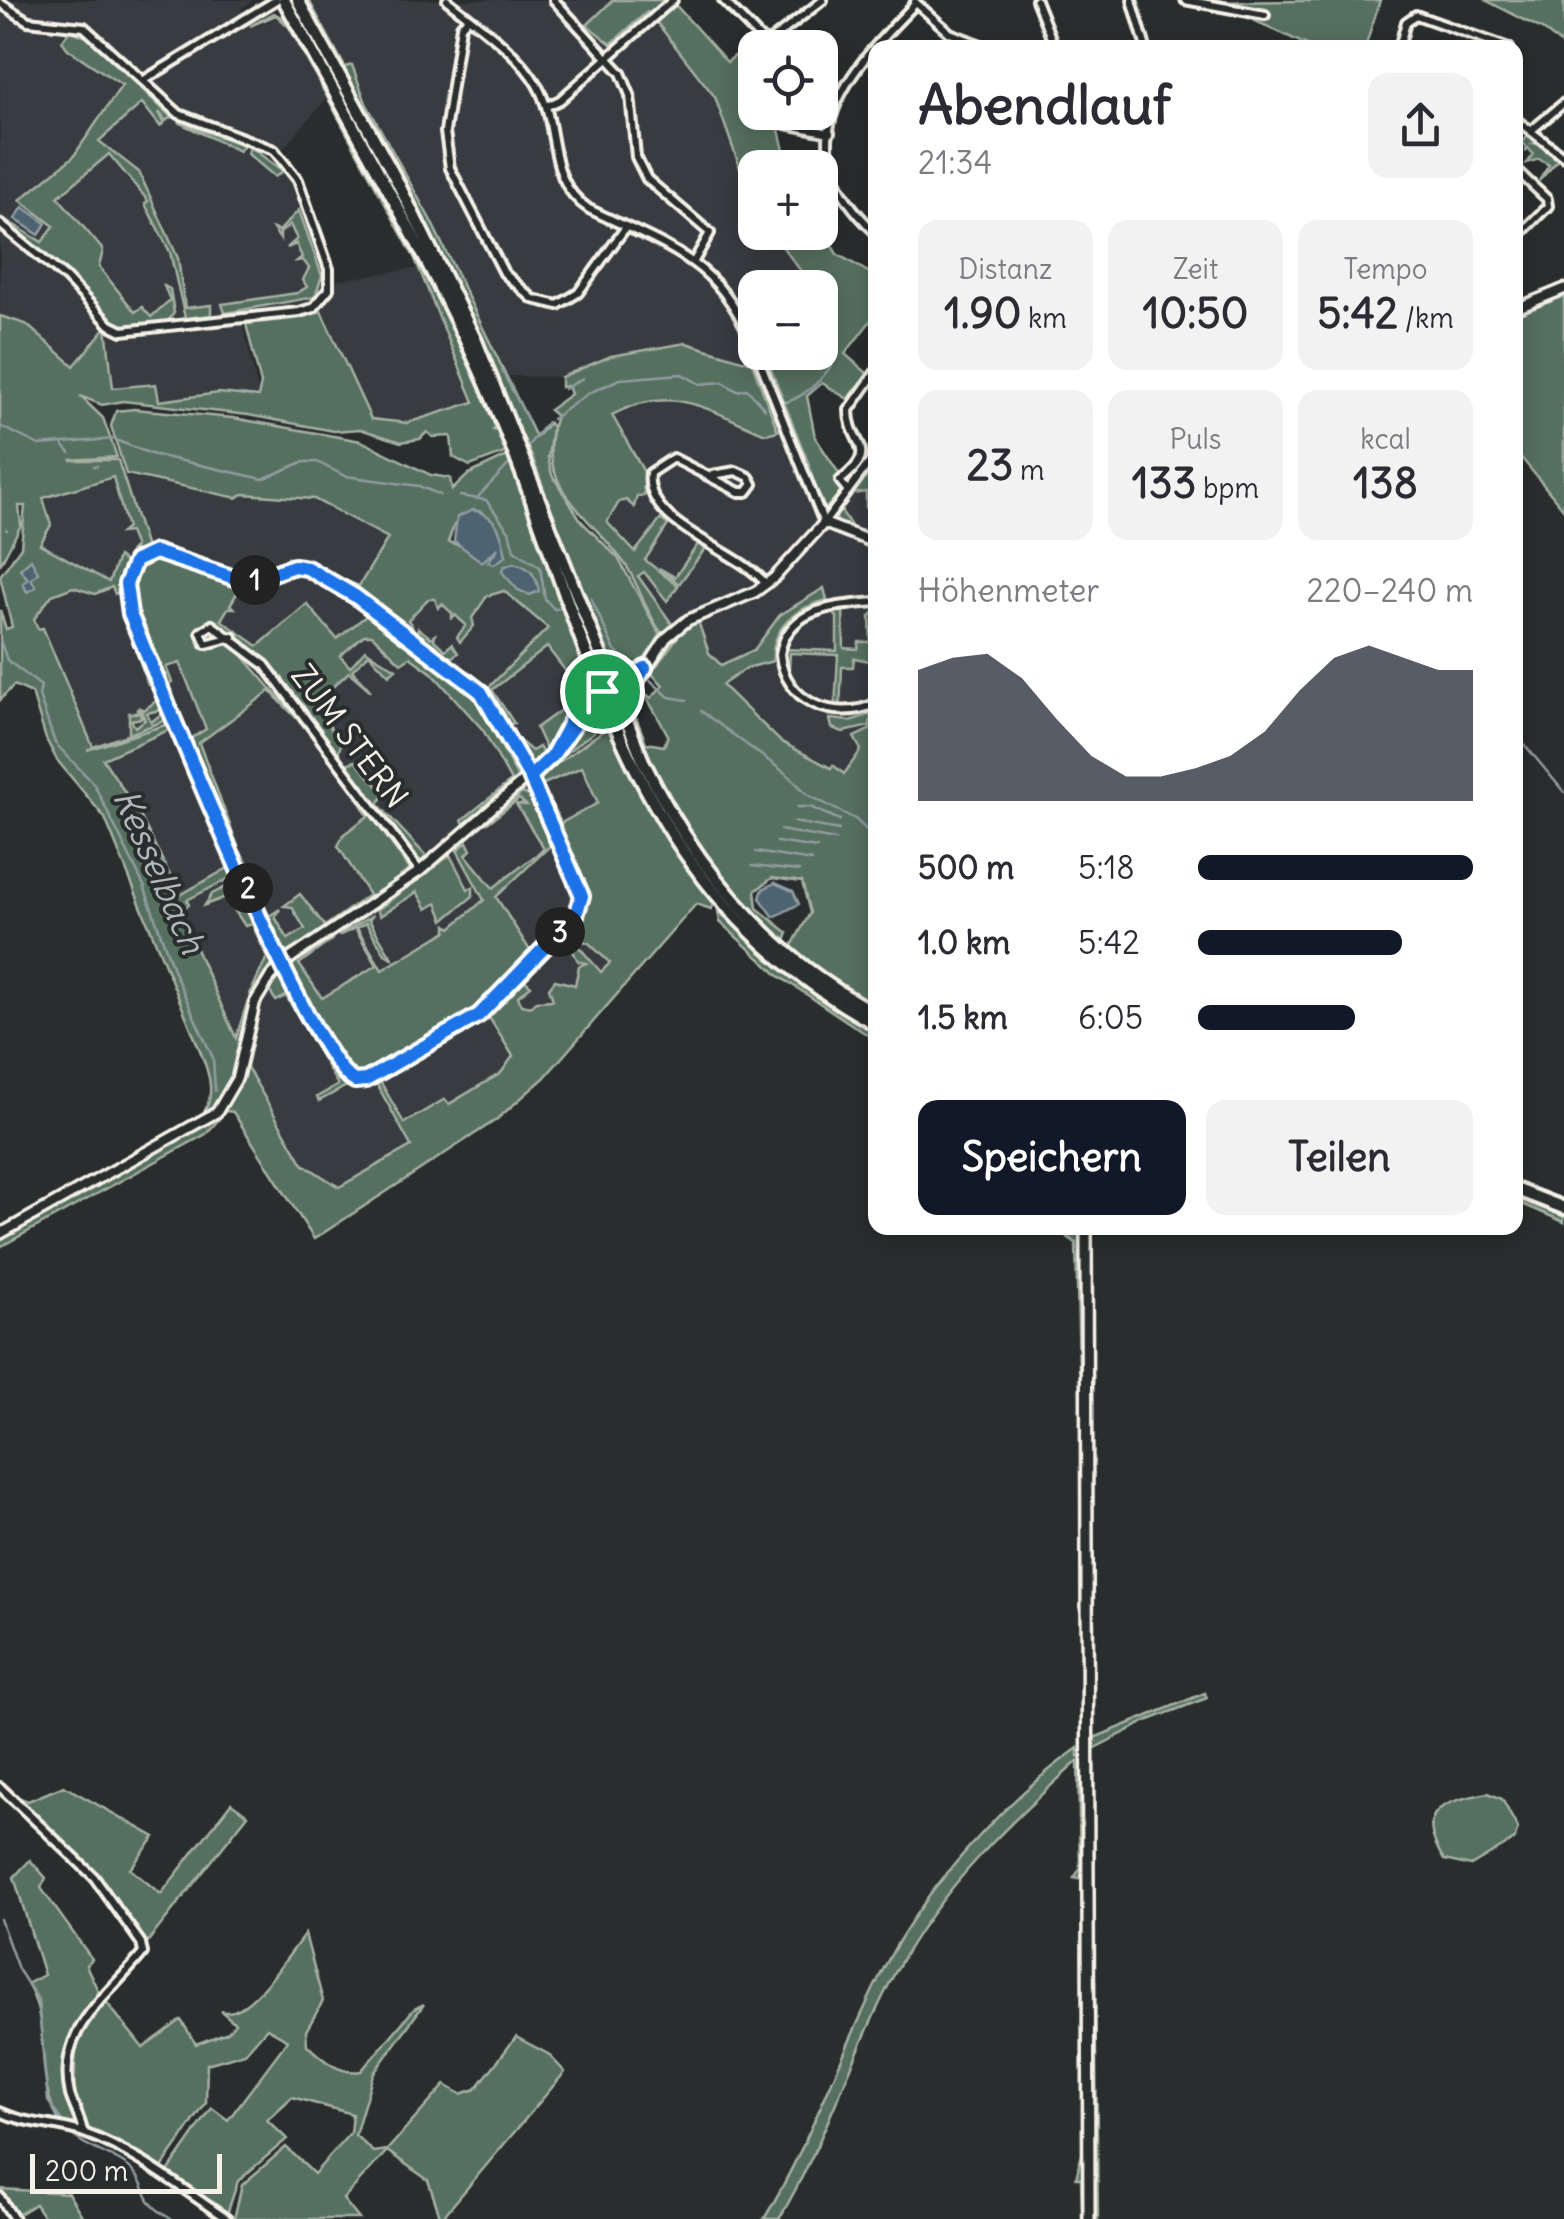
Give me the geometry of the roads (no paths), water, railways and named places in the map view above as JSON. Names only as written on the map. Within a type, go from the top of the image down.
[{"type":"main road","points":[[284,0],[416,238],[514,441]]},
{"type":"main road","points":[[298,0],[445,274],[521,458],[650,802],[722,904],[794,972],[868,1020]]},
{"type":"main road","points":[[610,694],[654,783],[723,890],[799,964],[868,1009]]},
{"type":"main road","points":[[1523,1191],[1564,1208]]},
{"type":"main road","points":[[1086,1235],[1090,2219]]},
{"type":"street","points":[[144,80],[276,0]]},
{"type":"street","points":[[446,0],[523,65],[547,106],[555,161],[564,186],[581,204],[694,261],[724,288],[738,317]]},
{"type":"street","points":[[554,0],[608,56],[630,95],[641,168],[656,188],[710,233],[694,261]]},
{"type":"street","points":[[547,106],[673,0]]},
{"type":"street","points":[[723,0],[762,40],[769,42],[823,0]]},
{"type":"street","points":[[1036,0],[1051,40]]},
{"type":"street","points":[[1132,0],[1144,40]]},
{"type":"street","points":[[1185,0],[1265,15]]},
{"type":"street","points":[[878,40],[914,2],[950,33],[968,40]]},
{"type":"street","points":[[0,3],[28,21],[84,27],[179,114],[257,141],[289,164],[331,280],[324,298],[299,312],[122,331],[110,326],[66,278],[0,224]]},
{"type":"street","points":[[1402,40],[1406,22],[1416,15],[1486,40]]},
{"type":"street","points":[[468,18],[461,26],[446,152],[504,273],[533,299],[558,305],[578,293],[626,227]]},
{"type":"street","points":[[868,51],[841,87],[830,133],[836,177],[856,213],[868,225]]},
{"type":"street","points":[[1532,130],[1561,106],[1564,116]]},
{"type":"street","points":[[1523,124],[1564,157]]},
{"type":"street","points":[[815,130],[830,133]]},
{"type":"street","points":[[1523,176],[1547,199],[1548,206],[1523,231]]},
{"type":"street","points":[[1523,306],[1564,289]]},
{"type":"street","points":[[762,370],[824,523],[868,540]]},
{"type":"street","points":[[848,492],[840,481],[857,467],[862,450],[849,410],[868,382]]},
{"type":"street","points":[[712,474],[736,471],[749,476],[753,484],[747,492],[739,492],[712,474],[674,458],[650,473],[648,486],[664,512],[749,567],[766,584]]},
{"type":"street","points":[[0,1234],[207,1120],[229,1094],[255,1002],[282,965],[420,872],[552,756],[574,715],[645,668],[666,638],[698,612],[742,598],[766,584],[824,523],[868,464]]},
{"type":"street","points":[[148,554],[162,554],[247,582],[283,567],[307,568],[355,596],[475,687],[530,777],[582,896],[582,905],[479,1015],[366,1080],[355,1081],[336,1067],[282,965],[130,614],[126,584],[135,561],[148,554]]},
{"type":"street","points":[[868,603],[810,613],[791,628],[780,654],[793,684],[820,706],[846,714],[868,706]]},
{"type":"street","name":"ZUM STERN","points":[[233,637],[206,644],[201,632],[212,625],[233,637],[265,665],[420,872]]},
{"type":"street","points":[[0,1786],[94,1876],[141,1943],[143,1953],[87,2013],[71,2046],[70,2095],[83,2132]]},
{"type":"street","points":[[0,2112],[30,2124],[83,2132],[163,2174],[227,2219]]},
{"type":"street","points":[[0,2197],[14,2219]]},
{"type":"water","points":[[23,207],[46,223],[39,235],[15,219]]},
{"type":"water","points":[[473,510],[488,516],[500,533],[506,556],[494,564],[488,562],[498,548],[482,562],[454,541],[457,517]]},
{"type":"water","points":[[31,559],[38,573],[31,579],[36,587],[27,592],[23,583],[28,579],[20,569]]},
{"type":"water","points":[[513,563],[531,572],[539,591],[530,595],[518,590],[502,572],[503,567]]},
{"type":"water","points":[[775,883],[793,891],[799,904],[774,917],[760,898],[763,889]]},
{"type":"waterway","points":[[787,402],[802,395],[828,370]]},
{"type":"waterway","points":[[502,371],[528,420]]},
{"type":"waterway","points":[[552,419],[589,393],[620,379],[682,374],[700,384],[723,382],[737,391],[747,389],[765,409]]},
{"type":"waterway","points":[[564,389],[583,378]]},
{"type":"waterway","points":[[523,452],[547,422]]},
{"type":"waterway","points":[[0,426],[39,445],[113,439],[151,454],[263,479],[303,462],[317,462],[345,476],[419,486],[440,495]]},
{"type":"waterway","points":[[62,444],[70,453]]},
{"type":"waterway","points":[[478,497],[513,460]]},
{"type":"waterway","points":[[460,496],[486,500],[509,531],[514,550],[540,567],[545,599],[554,609],[561,608]]},
{"type":"waterway","points":[[591,598],[615,651],[636,669]]},
{"type":"waterway","name":"Kesselbach","points":[[0,640],[7,660],[41,686],[39,696],[55,743],[94,784],[144,886],[174,972],[213,1058],[215,1091]]},
{"type":"waterway","points":[[650,680],[669,697],[687,700]]},
{"type":"waterway","points":[[701,711],[788,775],[808,795],[855,819],[868,831]]},
{"type":"waterway","points":[[1523,743],[1564,792]]},
{"type":"waterway","points":[[797,807],[810,807],[840,820]]},
{"type":"waterway","points":[[794,822],[839,830]]},
{"type":"waterway","points":[[780,830],[835,840]]},
{"type":"waterway","points":[[777,842],[817,848]]},
{"type":"waterway","points":[[756,852],[812,861]]},
{"type":"waterway","points":[[752,866],[799,871]]},
{"type":"waterway","points":[[0,1919],[18,1969],[38,2000],[48,2101],[63,2123]]},
{"type":"waterway","points":[[69,2132],[132,2170],[153,2206],[171,2219]]}]
